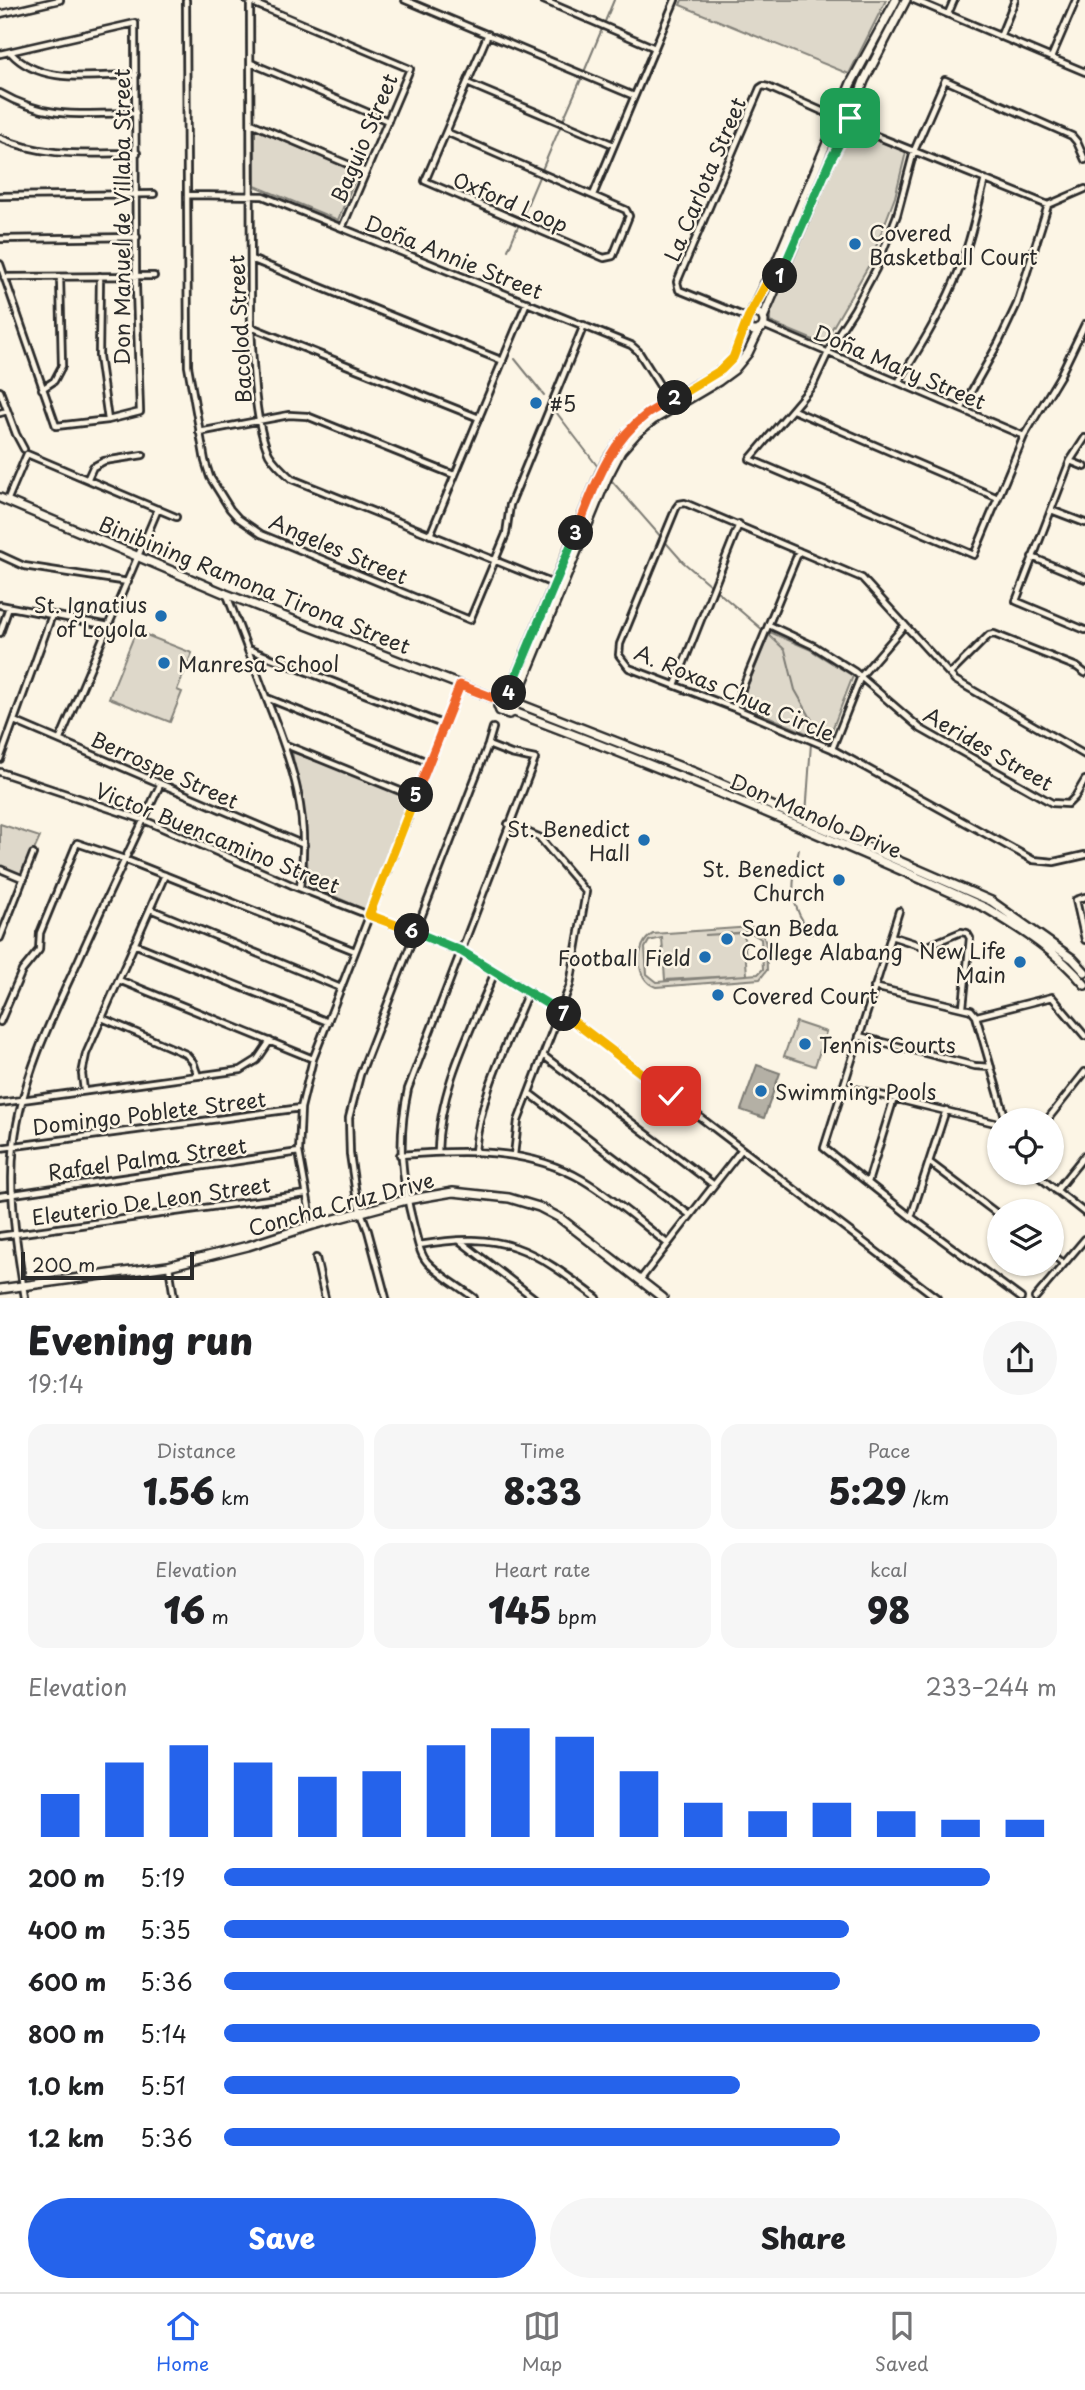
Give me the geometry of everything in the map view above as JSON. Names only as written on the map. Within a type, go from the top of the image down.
[{"type":"street","points":[[16,0],[23,8]]},
{"type":"street","points":[[0,14],[61,0]]},
{"type":"street","name":"Angeles Street","points":[[187,0],[188,366],[210,477],[230,509],[251,527],[280,543],[471,620],[508,528],[510,505],[584,325]]},
{"type":"street","points":[[406,0],[634,96]]},
{"type":"street","points":[[543,0],[655,48]]},
{"type":"street","points":[[446,132],[593,195],[675,0]]},
{"type":"street","points":[[514,712],[514,699],[558,586],[621,451],[637,433],[672,404],[748,353],[762,324],[774,279],[823,150],[856,77],[896,0]]},
{"type":"street","points":[[737,360],[749,319],[765,283],[774,279],[849,123],[864,81],[906,0]]},
{"type":"street","points":[[914,0],[1085,72]]},
{"type":"street","points":[[948,15],[954,0]]},
{"type":"street","points":[[1000,37],[1015,0]]},
{"type":"street","points":[[1051,58],[1076,0]]},
{"type":"street","name":"Bacolod Street","points":[[248,1],[251,63],[253,369],[260,421],[270,456],[292,479],[558,586]]},
{"type":"street","name":"Baguio Street","points":[[248,1],[410,69],[342,228]]},
{"type":"street","points":[[891,9],[899,13]]},
{"type":"street","name":"Don Manuel de Villaba Street","points":[[10,52],[135,23],[136,276],[141,411],[108,420]]},
{"type":"street","points":[[883,24],[891,28]]},
{"type":"street","name":"Oxford Loop","points":[[488,34],[425,181],[609,258],[617,246],[629,213],[593,195]]},
{"type":"street","points":[[0,54],[10,52],[20,63],[45,74],[136,75]]},
{"type":"street","points":[[251,63],[388,121]]},
{"type":"street","points":[[856,77],[864,81]]},
{"type":"street","points":[[1085,160],[1072,136],[945,80],[914,151],[897,215],[880,259],[854,310],[833,342],[813,385],[750,459],[974,555],[1024,436],[1060,376],[1085,324]]},
{"type":"street","points":[[467,83],[614,145]]},
{"type":"street","name":"La Carlota Street","points":[[749,319],[679,290],[677,282],[729,166],[760,88],[768,87],[836,119]]},
{"type":"street","points":[[0,93],[25,106],[45,112],[136,113]]},
{"type":"street","points":[[836,119],[845,114],[849,123],[1048,205],[1085,189]]},
{"type":"street","points":[[836,119],[840,129],[849,123]]},
{"type":"street","points":[[251,123],[366,172]]},
{"type":"street","points":[[0,138],[32,150],[51,153],[136,153]]},
{"type":"street","points":[[822,158],[830,161]]},
{"type":"street","points":[[899,381],[936,321],[954,281],[969,244],[985,179]]},
{"type":"street","points":[[0,196],[154,194]]},
{"type":"street","name":"Doña Annie Street","points":[[188,195],[263,196],[635,347],[672,404]]},
{"type":"street","points":[[962,408],[1017,304],[1048,205]]},
{"type":"street","points":[[0,239],[137,237]]},
{"type":"street","points":[[251,259],[503,361]]},
{"type":"street","points":[[0,264],[56,426],[108,420],[99,356],[100,276]]},
{"type":"street","points":[[4,277],[154,276]]},
{"type":"street","points":[[42,389],[54,381],[61,366],[60,277]]},
{"type":"street","points":[[429,535],[527,302]]},
{"type":"street","points":[[749,319],[757,314],[762,324]]},
{"type":"street","points":[[749,319],[751,330],[762,324]]},
{"type":"street","name":"Doña Mary Street","points":[[762,324],[1024,436]]},
{"type":"street","points":[[251,327],[478,418]]},
{"type":"street","points":[[0,391],[24,449]]},
{"type":"street","points":[[793,410],[998,498]]},
{"type":"street","points":[[0,413],[7,411]]},
{"type":"street","points":[[199,432],[289,415],[307,416],[454,475]]},
{"type":"street","points":[[1085,438],[1070,461],[1016,601],[1085,630]]},
{"type":"street","points":[[4,500],[27,454],[176,517]]},
{"type":"street","points":[[88,478],[93,467],[104,461],[143,455]]},
{"type":"street","points":[[1070,461],[1085,467]]},
{"type":"street","name":"Binibining Ramona Tirona Street","points":[[4,500],[226,594],[499,700],[500,711],[509,714],[514,712]]},
{"type":"street","name":"A. Roxas Chua Circle","points":[[1085,755],[950,674],[862,578],[685,503],[676,508],[618,651],[623,662],[629,667],[832,749],[1033,860],[1054,862],[1085,855]]},
{"type":"street","points":[[60,739],[158,509]]},
{"type":"street","points":[[1051,510],[1085,523]]},
{"type":"street","points":[[675,685],[739,524]]},
{"type":"street","points":[[734,708],[799,551]]},
{"type":"street","points":[[0,555],[24,566],[128,582]]},
{"type":"street","points":[[1032,557],[1085,579]]},
{"type":"street","points":[[226,594],[285,744],[300,799],[304,845],[300,888]]},
{"type":"street","points":[[0,605],[109,626]]},
{"type":"street","points":[[0,633],[9,607]]},
{"type":"street","points":[[0,759],[52,615]]},
{"type":"street","points":[[832,749],[861,676],[905,625]]},
{"type":"street","name":"Aerides Street","points":[[767,630],[814,646],[861,676],[921,729],[1052,803],[1068,804],[1085,780]]},
{"type":"street","points":[[950,674],[989,635],[994,634],[1077,667],[1085,673]]},
{"type":"street","points":[[248,649],[445,724]]},
{"type":"street","points":[[313,1225],[299,1152],[301,1108],[313,1059],[460,685]]},
{"type":"street","points":[[266,698],[429,763]]},
{"type":"street","points":[[499,700],[514,699]]},
{"type":"street","name":"Don Manolo Drive","points":[[514,699],[662,760],[900,865],[1012,919],[1073,959],[1085,972]]},
{"type":"street","name":"Don Manolo Drive","points":[[514,712],[744,798]]},
{"type":"street","name":"Berrospe Street","points":[[14,721],[304,845]]},
{"type":"street","points":[[386,1298],[363,1213],[357,1201],[350,1154],[349,1118],[360,1075],[493,728]]},
{"type":"street","points":[[285,744],[415,797]]},
{"type":"street","points":[[474,1298],[426,1261],[406,1200],[400,1156],[401,1119],[408,1089],[535,759],[488,746]]},
{"type":"street","points":[[658,768],[662,760]]},
{"type":"street","name":"Victor Buencamino Street","points":[[0,772],[144,820],[300,888],[461,951],[562,1012],[937,1298]]},
{"type":"street","points":[[25,1298],[13,1194],[14,1146],[22,1100],[34,1061],[56,1009],[160,785]]},
{"type":"street","points":[[508,824],[539,838],[586,892],[570,985],[562,1012],[518,1121],[514,1155]]},
{"type":"street","points":[[0,1021],[5,1002],[22,971],[39,950],[40,933],[77,843],[124,859],[355,951]]},
{"type":"street","points":[[0,938],[33,854]]},
{"type":"street","points":[[0,869],[24,878]]},
{"type":"street","points":[[84,1091],[83,1065],[165,875]]},
{"type":"street","points":[[1085,897],[1076,900],[1085,940]]},
{"type":"street","points":[[150,909],[341,988]]},
{"type":"street","points":[[898,911],[824,1148],[911,1217],[1021,1298]]},
{"type":"street","name":"Don Manolo Drive","points":[[1012,919],[1062,961],[1085,985]]},
{"type":"street","points":[[891,936],[925,947],[961,932],[967,933],[970,938],[963,1007]]},
{"type":"street","points":[[134,944],[328,1022]]},
{"type":"street","points":[[438,1152],[440,1119],[450,1082],[495,972]]},
{"type":"street","points":[[119,980],[313,1059]]},
{"type":"street","points":[[874,987],[971,1010],[976,1016],[1003,1108]]},
{"type":"street","points":[[475,1151],[477,1125],[483,1104],[528,992]]},
{"type":"street","points":[[976,1016],[1052,997],[1085,1036]]},
{"type":"street","points":[[102,1018],[186,1054],[193,1062],[198,1076]]},
{"type":"street","points":[[859,1036],[975,1066],[991,1067]]},
{"type":"street","points":[[0,1103],[241,1070],[257,1060],[270,1041]]},
{"type":"street","points":[[544,1056],[714,1185]]},
{"type":"street","points":[[1056,1108],[1085,1072]]},
{"type":"street","points":[[843,1086],[987,1121]]},
{"type":"street","points":[[529,1093],[690,1215]]},
{"type":"street","points":[[868,1182],[894,1098]]},
{"type":"street","name":"Domingo Poblete Street","points":[[0,1148],[301,1108]]},
{"type":"street","points":[[911,1217],[946,1110]]},
{"type":"street","points":[[640,1280],[742,1149]]},
{"type":"street","points":[[400,1156],[475,1151],[514,1155],[550,1166],[581,1179],[614,1201],[668,1244]]},
{"type":"street","name":"Rafael Palma Street","points":[[0,1196],[299,1152]]},
{"type":"street","points":[[1056,1191],[1085,1154]]},
{"type":"street","points":[[929,1162],[987,1206]]},
{"type":"street","points":[[1049,1185],[1085,1213]]},
{"type":"street","name":"Concha Cruz Drive","points":[[0,1289],[169,1266],[248,1247],[313,1225],[406,1200],[453,1192],[497,1196],[528,1203],[559,1218],[663,1298]]},
{"type":"street","name":"Eleuterio De Leon Street","points":[[0,1236],[306,1194]]},
{"type":"street","points":[[1064,1262],[1085,1239]]},
{"type":"street","points":[[419,1245],[460,1240],[505,1243],[552,1264],[597,1298]]},
{"type":"street","points":[[460,1240],[534,1298]]},
{"type":"street","points":[[316,1258],[325,1298]]},
{"type":"street","points":[[169,1266],[174,1298]]},
{"type":"street","points":[[1035,1298],[1053,1276]]},
{"type":"shaded area","points":[[682,0],[886,0],[849,74],[680,5]]},
{"type":"shaded area","points":[[851,124],[907,148],[895,197],[869,265],[823,344],[770,322],[770,309],[843,130]]},
{"type":"shaded area","points":[[255,129],[358,172],[338,220],[255,186]]},
{"type":"shaded area","points":[[136,631],[192,653],[177,690],[182,692],[170,722],[109,698]]},
{"type":"shaded area","points":[[770,632],[809,649],[853,676],[828,740],[740,704]]},
{"type":"shaded area","points":[[292,752],[414,797],[367,911],[309,885],[303,811]]},
{"type":"shaded area","points":[[0,824],[40,837],[22,877],[0,868]]},
{"type":"shaded area","name":"Football Field","points":[[752,927],[762,934],[764,939],[767,970],[760,979],[656,987],[644,978],[640,962],[642,946],[653,934]],"holes":[[[750,932],[761,939],[763,969],[758,974],[747,975],[744,933],[705,935]],[[662,938],[665,980],[740,975],[657,982],[647,974],[645,948],[649,941]]]},
{"type":"shaded area","name":"Tennis Courts","points":[[796,1022],[826,1032],[815,1066],[784,1056]]},
{"type":"shaded area","name":"Swimming Pools","points":[[757,1065],[780,1073],[764,1118],[741,1110]]},
{"type":"waterway","points":[[604,24],[614,0]]},
{"type":"waterway","points":[[584,72],[602,29]]},
{"type":"waterway","points":[[563,120],[582,77]]},
{"type":"waterway","points":[[508,250],[561,125]]},
{"type":"waterway","points":[[515,359],[544,395]]},
{"type":"waterway","points":[[553,408],[598,467]]},
{"type":"waterway","points":[[611,480],[683,562],[764,631]]},
{"type":"waterway","points":[[768,634],[785,650],[795,690],[812,720],[812,738]]},
{"type":"waterway","points":[[806,815],[811,743]]},
{"type":"waterway","points":[[799,849],[793,884],[795,903],[798,913],[812,934]]},
{"type":"place","name":"Covered Basketball Court","points":[[855,244]]},
{"type":"place","name":"#5","points":[[536,403]]},
{"type":"place","name":"St. Ignatius of Loyola","points":[[161,616]]},
{"type":"place","name":"Manresa School","points":[[164,663]]},
{"type":"place","name":"St. Benedict Hall","points":[[644,840]]},
{"type":"place","name":"St. Benedict Church","points":[[839,880]]},
{"type":"place","name":"San Beda College Alabang","points":[[727,939]]},
{"type":"place","name":"Football Field","points":[[705,957]]},
{"type":"place","name":"New Life Main","points":[[1020,962]]},
{"type":"place","name":"Covered Court","points":[[718,995]]},
{"type":"place","name":"Tennis Courts","points":[[805,1044]]},
{"type":"place","name":"Swimming Pools","points":[[761,1091]]},
{"type":"route","points":[[671,1096],[553,1006],[461,951],[369,915],[460,685],[499,700],[508,695],[608,456],[621,438],[649,413],[721,370],[733,358],[765,283],[770,277],[778,281],[850,118]]}]
